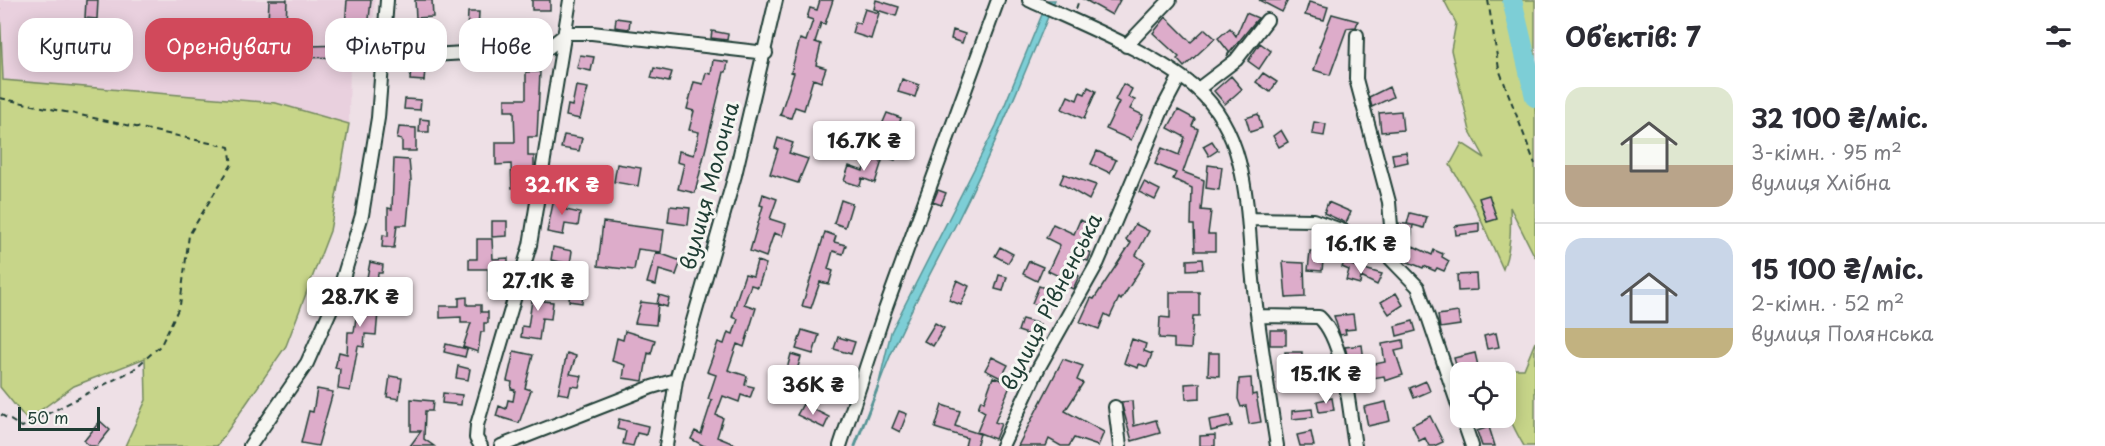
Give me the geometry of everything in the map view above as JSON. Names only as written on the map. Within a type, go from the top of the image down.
[{"type":"street","points":[[385,18],[387,0]]},
{"type":"street","points":[[481,446],[476,438],[477,425],[530,245],[567,33],[570,0]]},
{"type":"street","name":"вулиця Молочна","points":[[666,446],[676,380],[735,175],[766,53],[776,0]]},
{"type":"street","points":[[840,446],[885,310],[998,0]]},
{"type":"street","points":[[1126,46],[1170,0]]},
{"type":"street","points":[[1032,1],[1126,46],[1180,76],[1198,89],[1216,110],[1236,150],[1250,219],[1258,316],[1277,446]]},
{"type":"street","points":[[1198,89],[1236,60],[1267,20]]},
{"type":"street","points":[[447,54],[548,48],[567,33],[592,33],[766,53]]},
{"type":"street","points":[[1357,35],[1356,79],[1389,202],[1391,226],[1381,249]]},
{"type":"street","points":[[250,446],[307,363],[339,291],[362,215],[378,118],[381,72]]},
{"type":"street","name":"вулиця Рівненська","points":[[1002,446],[1039,367],[1098,262],[1180,76]]},
{"type":"street","points":[[1250,219],[1313,220],[1349,233],[1381,249],[1418,287],[1450,380]]},
{"type":"street","points":[[1258,316],[1319,317],[1328,325],[1342,371],[1355,446]]},
{"type":"street","points":[[501,446],[652,387],[676,380]]},
{"type":"street","points":[[1115,407],[1120,446]]},
{"type":"street","points":[[1466,428],[1472,446]]},
{"type":"path","points":[[1488,0],[1499,69],[1535,164]]},
{"type":"path","points":[[0,98],[229,147],[232,164],[189,235],[180,305],[161,345],[133,370],[22,427],[0,414]]},
{"type":"shaded area","points":[[0,0],[375,0],[373,18],[325,18],[325,72],[350,72],[349,124],[276,103],[3,80]]},
{"type":"green space","points":[[1444,0],[1535,0],[1535,257],[1510,207],[1510,238],[1503,269],[1475,207],[1450,165],[1462,143],[1485,158],[1470,131],[1451,50],[1456,23]]},
{"type":"green space","points":[[0,9],[3,80],[276,103],[349,124],[330,231],[286,346],[217,446],[125,446],[146,400],[145,358],[74,386],[27,420],[0,387]]},
{"type":"green space","points":[[1535,342],[1535,446],[1524,446],[1514,428],[1516,428],[1516,369],[1524,369]]},
{"type":"water","points":[[1048,0],[1055,0],[1008,112],[970,195],[905,324],[878,387],[891,332],[996,126]]},
{"type":"building","points":[[86,0],[98,0],[97,18],[85,18]]},
{"type":"building","points":[[269,0],[287,0],[286,18],[268,18]]},
{"type":"building","points":[[347,0],[371,0],[369,18],[346,18]]},
{"type":"building","points":[[415,0],[432,0],[433,17],[416,18]]},
{"type":"building","points":[[532,0],[550,0],[550,10],[532,10]]},
{"type":"building","points":[[820,0],[833,0],[825,24],[821,23],[815,42],[821,44],[816,65],[826,68],[821,82],[813,79],[804,110],[795,107],[791,118],[780,115],[794,73],[791,72],[800,39],[806,41],[813,20],[807,18],[810,8],[817,10]]},
{"type":"building","points":[[876,0],[899,7],[896,16],[874,9]]},
{"type":"building","points":[[1085,0],[1120,0],[1112,15]]},
{"type":"building","points":[[1259,0],[1288,0],[1282,12]]},
{"type":"building","points":[[1309,2],[1328,7],[1324,20],[1305,15]]},
{"type":"building","points":[[865,9],[879,13],[871,39],[852,33],[855,22],[860,24]]},
{"type":"building","points":[[468,12],[479,12],[479,18],[468,18]]},
{"type":"building","points":[[1246,13],[1258,18],[1227,56],[1229,52],[1218,38],[1230,28],[1236,36]]},
{"type":"building","points":[[1332,14],[1358,21],[1356,27],[1347,28],[1330,75],[1314,70],[1321,48],[1319,47]]},
{"type":"building","points":[[1166,17],[1191,42],[1205,29],[1215,38],[1184,67],[1177,59],[1179,57],[1153,33]]},
{"type":"building","points":[[616,18],[630,20],[629,29],[615,27]]},
{"type":"building","points":[[953,30],[965,34],[962,43],[951,39]]},
{"type":"building","points":[[712,31],[728,34],[727,40],[711,38]]},
{"type":"building","points":[[1260,43],[1271,51],[1259,69],[1248,61]]},
{"type":"building","points":[[313,46],[325,46],[325,57],[313,58]]},
{"type":"building","points":[[580,55],[594,57],[591,71],[577,68]]},
{"type":"building","points":[[713,60],[728,62],[695,193],[678,189],[684,164],[677,162],[679,151],[694,155],[699,132],[689,130],[694,111],[687,109],[694,82],[703,84],[706,73],[711,74]]},
{"type":"building","points":[[654,68],[672,72],[669,82],[651,78]]},
{"type":"building","points":[[411,72],[425,72],[424,81],[410,80]]},
{"type":"building","points":[[526,72],[540,72],[537,137],[528,137],[528,156],[534,156],[534,168],[528,168],[528,187],[512,188],[511,164],[496,165],[496,142],[515,142],[514,111],[505,111],[505,99],[526,99]]},
{"type":"building","points":[[1263,73],[1277,82],[1270,92],[1256,82]]},
{"type":"building","points":[[1231,76],[1242,89],[1225,104],[1214,91]]},
{"type":"building","points":[[902,79],[919,85],[915,97],[898,92]]},
{"type":"building","points":[[1123,84],[1132,89],[1128,97],[1135,100],[1130,109],[1143,115],[1131,140],[1106,129],[1119,102],[1115,100]]},
{"type":"building","points":[[576,86],[588,88],[580,119],[566,116],[568,105],[572,106]]},
{"type":"building","points":[[1088,87],[1096,91],[1084,119],[1062,109],[1068,96],[1077,100],[1080,92],[1085,94]]},
{"type":"building","points":[[1389,87],[1393,97],[1372,107],[1369,97]]},
{"type":"building","points":[[405,99],[421,100],[420,110],[404,109]]},
{"type":"building","points":[[1178,110],[1195,119],[1192,126],[1198,129],[1183,172],[1204,180],[1201,210],[1211,211],[1208,234],[1215,234],[1215,251],[1195,251],[1194,225],[1191,225],[1192,188],[1173,179],[1176,173],[1155,164],[1162,148],[1179,155],[1185,137],[1168,128]]},
{"type":"building","points":[[1401,111],[1403,130],[1381,132],[1379,113]]},
{"type":"building","points":[[887,113],[901,118],[895,138],[914,144],[911,154],[898,149],[895,160],[880,155],[886,137],[878,134]]},
{"type":"building","points":[[1258,114],[1262,128],[1250,132],[1246,118]]},
{"type":"building","points":[[420,119],[429,120],[429,132],[419,132]]},
{"type":"building","points":[[1314,122],[1326,124],[1324,136],[1312,134]]},
{"type":"building","points":[[399,127],[416,128],[416,151],[402,151],[402,140],[397,139]]},
{"type":"building","points":[[1281,130],[1288,142],[1279,147],[1273,136]]},
{"type":"building","points":[[564,135],[582,138],[579,151],[561,148]]},
{"type":"building","points":[[778,138],[793,143],[789,153],[808,159],[798,183],[770,174],[778,149],[775,148]]},
{"type":"building","points":[[1212,141],[1218,150],[1209,156],[1203,146]]},
{"type":"building","points":[[1097,151],[1116,160],[1110,173],[1091,164]]},
{"type":"building","points":[[1406,152],[1408,162],[1394,165],[1392,154]]},
{"type":"building","points":[[868,156],[882,161],[875,183],[862,178],[860,186],[844,181],[849,166],[863,171]]},
{"type":"building","points":[[394,159],[409,160],[411,180],[407,225],[397,225],[394,248],[382,247],[383,235],[388,236],[388,208],[392,209]]},
{"type":"building","points":[[617,164],[641,168],[638,186],[614,182]]},
{"type":"building","points":[[1208,165],[1222,167],[1219,190],[1206,188]]},
{"type":"building","points":[[1064,174],[1096,185],[1089,200],[1060,183]]},
{"type":"building","points":[[1144,182],[1160,190],[1155,200],[1139,192]]},
{"type":"building","points":[[938,190],[946,193],[941,205],[933,202]]},
{"type":"building","points":[[555,194],[568,196],[566,210],[580,213],[578,226],[565,224],[563,235],[547,232]]},
{"type":"building","points":[[763,194],[777,199],[770,219],[786,224],[782,236],[774,233],[766,257],[750,251],[763,206],[760,205]]},
{"type":"building","points":[[1489,195],[1497,219],[1487,222],[1479,198]]},
{"type":"building","points":[[841,200],[852,204],[845,227],[834,223]]},
{"type":"building","points":[[1328,202],[1351,212],[1346,223],[1324,213]]},
{"type":"building","points":[[670,206],[690,208],[688,225],[668,222]]},
{"type":"building","points":[[1410,213],[1427,217],[1424,228],[1413,225],[1411,239],[1395,238],[1399,223],[1412,225],[1407,224]]},
{"type":"building","points":[[1080,220],[1096,227],[1085,250],[1091,253],[1088,261],[1079,258],[1072,273],[1079,276],[1073,289],[1062,284],[1065,279],[1048,271],[1060,245],[1046,238],[1053,224],[1074,234]]},
{"type":"building","points":[[492,221],[507,221],[507,236],[492,237]]},
{"type":"building","points":[[603,222],[664,230],[661,252],[638,249],[634,270],[598,266]]},
{"type":"building","points":[[1479,223],[1479,232],[1456,235],[1455,226]]},
{"type":"building","points":[[1135,224],[1149,231],[1136,255],[1145,262],[1121,300],[1119,298],[1110,317],[1105,314],[1099,329],[1080,322],[1091,298],[1094,299],[1131,243],[1126,240]]},
{"type":"building","points":[[825,232],[836,236],[834,242],[846,245],[843,254],[833,251],[828,269],[833,271],[829,284],[820,282],[811,308],[802,306]]},
{"type":"building","points":[[477,239],[492,239],[493,259],[508,258],[508,269],[500,269],[500,292],[488,292],[488,269],[469,269],[469,259],[477,259]]},
{"type":"building","points":[[1413,246],[1432,255],[1434,250],[1443,254],[1442,257],[1449,261],[1444,271],[1437,268],[1435,271],[1424,266],[1423,268],[1406,261]]},
{"type":"building","points":[[553,247],[572,251],[570,264],[551,260]]},
{"type":"building","points":[[1000,247],[1013,254],[1008,263],[995,256]]},
{"type":"building","points":[[1310,251],[1324,251],[1322,271],[1308,270]]},
{"type":"building","points":[[656,252],[681,261],[676,275],[659,270],[656,285],[647,283]]},
{"type":"building","points":[[1202,259],[1203,269],[1187,270],[1187,260]]},
{"type":"building","points":[[757,261],[766,264],[758,287],[751,285],[744,304],[756,308],[744,347],[737,344],[728,370],[747,376],[745,385],[754,387],[750,398],[741,395],[739,402],[723,396],[716,415],[723,418],[717,437],[739,446],[704,446],[691,439],[695,431],[701,434],[712,400],[708,399],[716,375],[707,372],[718,342],[724,344],[728,332],[733,334],[738,319],[732,317],[738,295],[745,274],[753,276]]},
{"type":"building","points":[[1029,261],[1043,267],[1037,281],[1023,274]]},
{"type":"building","points":[[370,262],[383,265],[382,273],[378,273],[374,312],[378,312],[376,335],[365,334],[364,347],[358,346],[350,391],[338,389],[340,369],[335,368],[339,352],[347,354],[348,332],[354,332],[357,310],[360,310],[363,283],[366,283]]},
{"type":"building","points":[[1283,262],[1304,263],[1305,297],[1286,298]]},
{"type":"building","points":[[1344,263],[1382,274],[1377,285],[1361,277],[1360,284],[1346,280],[1349,270],[1342,267]]},
{"type":"building","points":[[1476,274],[1477,290],[1458,291],[1457,275]]},
{"type":"building","points":[[999,275],[1007,277],[1003,291],[995,289]]},
{"type":"building","points":[[535,280],[547,282],[544,301],[553,302],[551,319],[542,318],[539,340],[521,337],[522,326],[528,327]]},
{"type":"building","points":[[957,280],[969,286],[961,305],[949,300]]},
{"type":"building","points":[[1039,286],[1055,292],[1048,309],[1032,303]]},
{"type":"building","points":[[570,291],[583,294],[582,303],[569,301]]},
{"type":"building","points":[[1170,292],[1199,292],[1199,316],[1193,316],[1191,349],[1174,348],[1174,339],[1159,338],[1160,317],[1170,318]]},
{"type":"building","points":[[1396,293],[1403,305],[1389,314],[1381,302]]},
{"type":"building","points":[[659,295],[669,298],[667,307],[658,304],[656,325],[635,323],[641,302],[657,304]]},
{"type":"building","points":[[467,297],[467,305],[481,305],[481,312],[488,312],[488,323],[484,323],[484,332],[481,332],[478,352],[463,347],[471,323],[461,323],[461,317],[440,318],[440,306],[459,306],[459,298]]},
{"type":"building","points":[[1458,312],[1460,325],[1440,328],[1438,315]]},
{"type":"building","points":[[1353,314],[1355,329],[1345,330],[1346,334],[1340,335],[1334,316]]},
{"type":"building","points":[[1022,319],[1040,324],[1036,337],[1018,331]]},
{"type":"building","points":[[1413,321],[1416,331],[1397,336],[1395,326]]},
{"type":"building","points":[[935,323],[944,328],[933,346],[924,341]]},
{"type":"building","points":[[802,330],[819,335],[813,354],[796,349]]},
{"type":"building","points":[[1270,330],[1286,330],[1286,345],[1270,345]]},
{"type":"building","points":[[625,331],[655,340],[651,354],[648,353],[643,381],[623,378],[625,365],[612,361],[617,338],[623,340]]},
{"type":"building","points":[[1496,333],[1499,347],[1487,349],[1484,336]]},
{"type":"building","points":[[838,337],[855,342],[851,354],[834,349]]},
{"type":"building","points":[[1132,339],[1146,344],[1144,351],[1152,354],[1147,367],[1139,364],[1138,368],[1124,363]]},
{"type":"building","points":[[1403,340],[1404,349],[1395,351],[1403,375],[1385,381],[1384,376],[1367,379],[1365,366],[1385,362],[1382,344]]},
{"type":"building","points":[[446,344],[467,349],[465,357],[444,352]]},
{"type":"building","points":[[1362,345],[1364,361],[1349,362],[1345,347]]},
{"type":"building","points":[[514,351],[533,355],[525,388],[531,390],[519,423],[496,416],[499,406],[506,409],[508,400],[513,401],[515,390],[511,389],[512,382],[507,381]]},
{"type":"building","points":[[1285,352],[1302,352],[1302,366],[1285,366]]},
{"type":"building","points":[[567,353],[576,356],[570,374],[582,376],[579,387],[571,386],[569,395],[558,393]]},
{"type":"building","points":[[1209,353],[1219,353],[1219,376],[1208,375]]},
{"type":"building","points":[[1475,353],[1477,362],[1455,362],[1454,358]]},
{"type":"building","points":[[791,354],[801,357],[787,402],[779,399]]},
{"type":"building","points":[[992,357],[1008,365],[1001,378],[985,370]]},
{"type":"building","points":[[1063,359],[1083,366],[1077,380],[1083,383],[1065,411],[1104,432],[1098,446],[1074,438],[1069,446],[1061,446],[1049,439],[1046,446],[1018,446]]},
{"type":"building","points":[[458,366],[470,369],[468,380],[456,378]]},
{"type":"building","points":[[390,376],[402,378],[399,399],[387,397]]},
{"type":"building","points":[[993,377],[1011,384],[995,422],[1001,424],[995,439],[977,432],[985,412],[978,408],[981,400],[984,402]]},
{"type":"building","points":[[1251,378],[1252,395],[1256,394],[1261,422],[1249,424],[1246,406],[1241,407],[1238,399],[1239,379]]},
{"type":"building","points":[[1426,381],[1430,391],[1414,398],[1410,388]]},
{"type":"building","points":[[1200,383],[1200,398],[1186,399],[1185,384]]},
{"type":"building","points":[[317,389],[333,392],[318,446],[301,443],[309,411],[313,412]]},
{"type":"building","points":[[443,393],[462,395],[461,405],[442,403]]},
{"type":"building","points":[[1332,398],[1334,410],[1319,412],[1317,401]]},
{"type":"building","points":[[411,399],[433,401],[432,411],[425,411],[424,439],[434,446],[410,446],[421,431],[411,431]]},
{"type":"building","points":[[1132,401],[1134,426],[1156,420],[1160,433],[1132,441],[1121,402]]},
{"type":"building","points":[[1386,402],[1390,421],[1368,426],[1364,407]]},
{"type":"building","points":[[803,404],[829,417],[824,428],[797,415]]},
{"type":"building","points":[[942,405],[960,411],[955,426],[980,434],[976,446],[965,446],[967,438],[935,428]]},
{"type":"building","points":[[1312,409],[1313,417],[1292,419],[1292,411]]},
{"type":"building","points":[[899,411],[907,414],[900,432],[892,428]]},
{"type":"building","points":[[1230,416],[1232,426],[1211,431],[1209,420]]},
{"type":"building","points":[[1430,416],[1443,442],[1434,446],[1429,446],[1425,438],[1419,441],[1412,425]]},
{"type":"building","points":[[619,419],[648,426],[646,435],[637,433],[633,446],[623,444],[626,431],[617,429]]},
{"type":"building","points":[[100,421],[110,430],[97,446],[90,446],[84,441]]},
{"type":"building","points":[[1489,428],[1495,446],[1482,446],[1477,431]]},
{"type":"building","points":[[1311,432],[1314,446],[1300,446],[1297,435]]},
{"type":"building","points":[[1215,435],[1215,446],[1200,446],[1200,436]]},
{"type":"waterway","points":[[1512,0],[1535,97]]},
{"type":"waterway","points":[[855,446],[878,387]]}]
